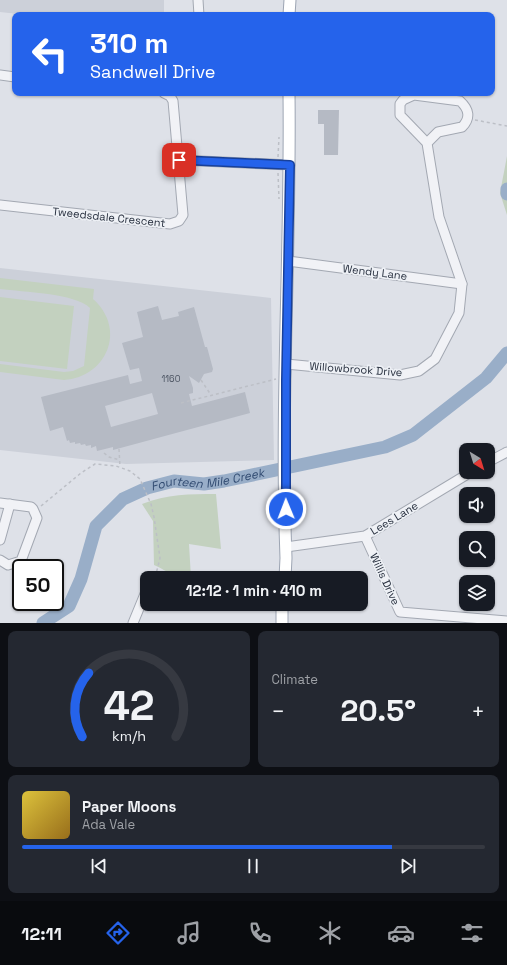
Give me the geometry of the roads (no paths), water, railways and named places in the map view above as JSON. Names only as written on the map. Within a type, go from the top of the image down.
[{"type":"main road","points":[[289,12],[290,0]]},
{"type":"main road","points":[[284,571],[286,547],[286,364],[290,165],[289,96]]},
{"type":"main road","points":[[282,611],[282,623]]},
{"type":"street","points":[[198,0],[198,12]]},
{"type":"street","points":[[0,75],[12,77]]},
{"type":"street","points":[[170,96],[173,101],[179,160],[290,165]]},
{"type":"street","points":[[408,96],[400,104],[400,115],[427,143],[438,132],[462,127],[468,119],[468,111],[460,101],[424,96]]},
{"type":"street","name":"Willowbrook Drive","points":[[286,364],[400,375],[419,371],[435,359],[459,313],[462,284],[439,217],[427,143]]},
{"type":"street","name":"Tweedsdale Crescent","points":[[0,204],[170,224],[179,221],[183,215],[179,160]]},
{"type":"street","name":"Wendy Lane","points":[[288,261],[462,284]]},
{"type":"street","points":[[495,458],[507,452]]},
{"type":"street","name":"Lees Lane","points":[[286,547],[365,536],[459,479]]},
{"type":"street","points":[[0,503],[30,507],[37,518],[21,561],[8,565],[0,560]]},
{"type":"street","points":[[0,540],[10,504]]},
{"type":"street","name":"Willis Drive","points":[[365,536],[400,612],[507,621]]},
{"type":"street","points":[[133,623],[140,606]]},
{"type":"waterway","name":"Fourteen Mile Creek","points":[[507,189],[507,194]]},
{"type":"waterway","name":"Fourteen Mile Creek","points":[[43,623],[69,606],[81,579],[96,526],[123,499],[147,488],[174,481],[204,484],[224,481],[385,447],[413,435],[486,378],[507,353]]}]
